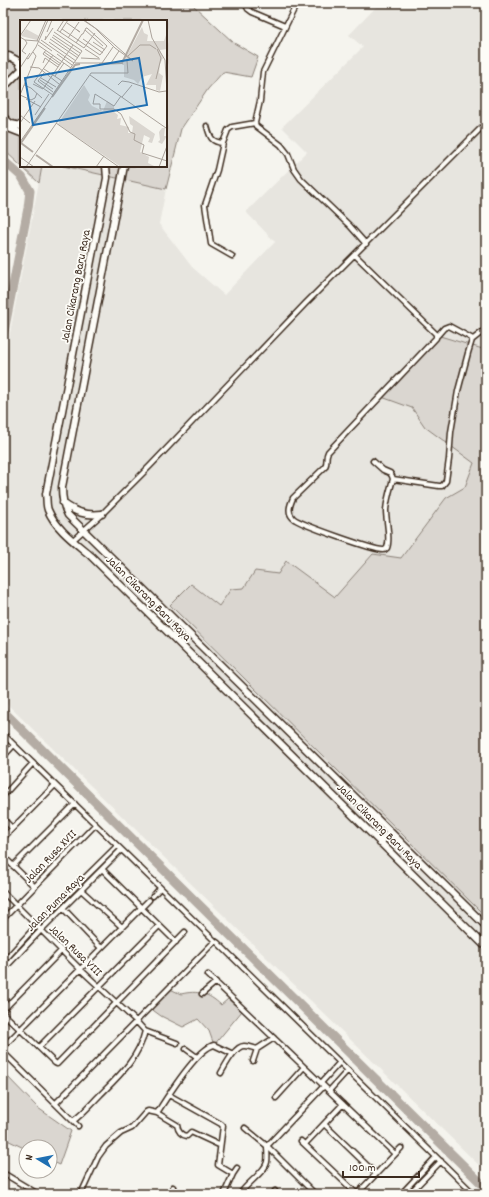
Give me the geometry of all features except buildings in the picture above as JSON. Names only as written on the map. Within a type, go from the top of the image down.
[{"type":"main road","points":[[3,62],[9,56],[18,61],[20,64]]},
{"type":"main road","points":[[3,88],[20,71]]},
{"type":"main road","points":[[3,117],[11,124],[20,126]]},
{"type":"main road","points":[[3,126],[20,133]]},
{"type":"main road","name":"Jalan Cikarang Baru Raya","points":[[106,167],[107,178],[46,494],[47,508],[53,518],[73,540],[486,947]]},
{"type":"main road","points":[[102,514],[91,515],[81,513],[62,503],[62,487],[124,167]]},
{"type":"main road","name":"Jalan Cikarang Baru Raya","points":[[62,503],[68,516],[486,926]]},
{"type":"main road","points":[[380,843],[390,832]]},
{"type":"street","points":[[245,3],[248,9],[252,12],[285,26]]},
{"type":"street","points":[[297,3],[263,72],[260,101],[255,123],[256,126],[281,145],[288,154],[294,169],[301,179],[350,226],[366,244]]},
{"type":"street","points":[[232,256],[211,244],[205,205],[217,170],[223,143],[228,130],[232,127],[255,123]]},
{"type":"street","points":[[73,540],[102,514],[150,466],[290,319],[486,123]]},
{"type":"street","points":[[207,126],[213,140],[215,142],[223,143]]},
{"type":"street","points":[[355,254],[437,336]]},
{"type":"street","points":[[373,461],[382,470],[390,473],[393,479],[388,493],[386,525],[388,546],[385,550],[331,535],[293,519],[290,513],[290,504],[293,498],[326,465],[328,452],[436,340],[437,336],[444,328],[448,326],[473,339]]},
{"type":"street","points":[[393,479],[439,486],[445,484],[451,432],[458,391],[468,353],[473,339],[486,330]]},
{"type":"street","points":[[3,734],[474,1194]]},
{"type":"street","points":[[3,756],[14,745]]},
{"type":"street","points":[[3,796],[33,763]]},
{"type":"street","points":[[3,838],[55,785]]},
{"type":"street","points":[[14,866],[75,804]]},
{"type":"street","points":[[3,819],[12,828]]},
{"type":"street","name":"Jalan Rusa XVII","points":[[3,919],[95,824]]},
{"type":"street","name":"Jalan Puma Raya","points":[[3,962],[37,925],[117,846]]},
{"type":"street","name":"Jalan Puma Raya","points":[[3,970],[121,850]]},
{"type":"street","points":[[3,856],[34,887]]},
{"type":"street","points":[[102,869],[176,942]]},
{"type":"street","points":[[153,896],[160,888]]},
{"type":"street","points":[[81,890],[122,927]]},
{"type":"street","name":"Jalan Rusa VIII","points":[[3,892],[145,1031]]},
{"type":"street","points":[[3,1047],[149,900]]},
{"type":"street","points":[[63,908],[101,948]]},
{"type":"street","points":[[39,1048],[160,926]]},
{"type":"street","points":[[62,950],[3,1011],[20,1030],[57,1064],[185,932]]},
{"type":"street","points":[[56,1103],[214,941]]},
{"type":"street","points":[[208,975],[395,1154]]},
{"type":"street","points":[[202,994],[216,982]]},
{"type":"street","points":[[73,1121],[123,1071],[137,1053],[145,1031],[177,1043]]},
{"type":"street","points":[[253,1061],[258,1049],[274,1038]]},
{"type":"street","points":[[157,1113],[197,1057],[211,1046],[214,1045],[233,1054]]},
{"type":"street","points":[[221,1073],[233,1054],[242,1046],[258,1049]]},
{"type":"street","points":[[186,1049],[197,1057]]},
{"type":"street","points":[[3,1052],[78,1126]]},
{"type":"street","points":[[240,1194],[244,1187],[260,1174],[266,1165],[266,1146],[340,1062]]},
{"type":"street","points":[[276,1098],[304,1067]]},
{"type":"street","points":[[329,1091],[348,1070]]},
{"type":"street","points":[[169,1095],[221,1124],[223,1130],[219,1145],[218,1165],[233,1174]]},
{"type":"street","points":[[343,1104],[303,1143],[357,1194],[401,1148]]},
{"type":"street","points":[[81,1194],[98,1157],[106,1146],[121,1133],[132,1128],[148,1111],[157,1113],[177,1125],[181,1134],[187,1136],[191,1132],[219,1145]]},
{"type":"street","points":[[324,1124],[376,1174]]},
{"type":"street","points":[[245,1128],[266,1146],[315,1194]]},
{"type":"street","points":[[400,1194],[436,1157]]},
{"type":"street","points":[[409,1194],[441,1161]]},
{"type":"street","points":[[224,1194],[237,1168]]},
{"type":"street","points":[[3,1173],[38,1194]]},
{"type":"street","points":[[169,1194],[173,1187]]},
{"type":"shaded area","points":[[3,3],[193,3],[194,6],[234,43],[258,57],[251,77],[223,72],[208,89],[181,129],[166,189],[67,167],[167,167],[167,20],[20,20],[20,165],[3,149]]},
{"type":"shaded area","points":[[380,3],[486,3],[486,1172],[3,700],[3,369],[42,167],[67,167],[166,189],[159,224],[192,267],[224,295],[275,242],[246,212],[307,152],[282,127],[363,47],[349,35]]},
{"type":"shaded area","points":[[22,167],[42,167],[39,183]]},
{"type":"shaded area","points":[[440,336],[486,350],[486,917],[170,605],[191,584],[219,606],[231,589],[244,588],[255,571],[278,574],[286,561],[335,597],[373,554],[401,558],[446,498],[465,487],[474,463],[425,427],[412,408],[379,396]]},
{"type":"shaded area","points":[[170,989],[181,994],[193,992],[207,995],[221,1005],[228,999],[242,1011],[214,1045],[209,1031],[198,1019],[183,1027],[161,1016],[150,1008]]},
{"type":"shaded area","points":[[3,1072],[38,1108],[71,1131],[59,1165],[58,1139],[18,1139],[18,1145],[3,1138]]},
{"type":"waterway","points":[[3,160],[22,177],[30,191],[3,337]]},
{"type":"waterway","points":[[3,711],[486,1188]]}]
